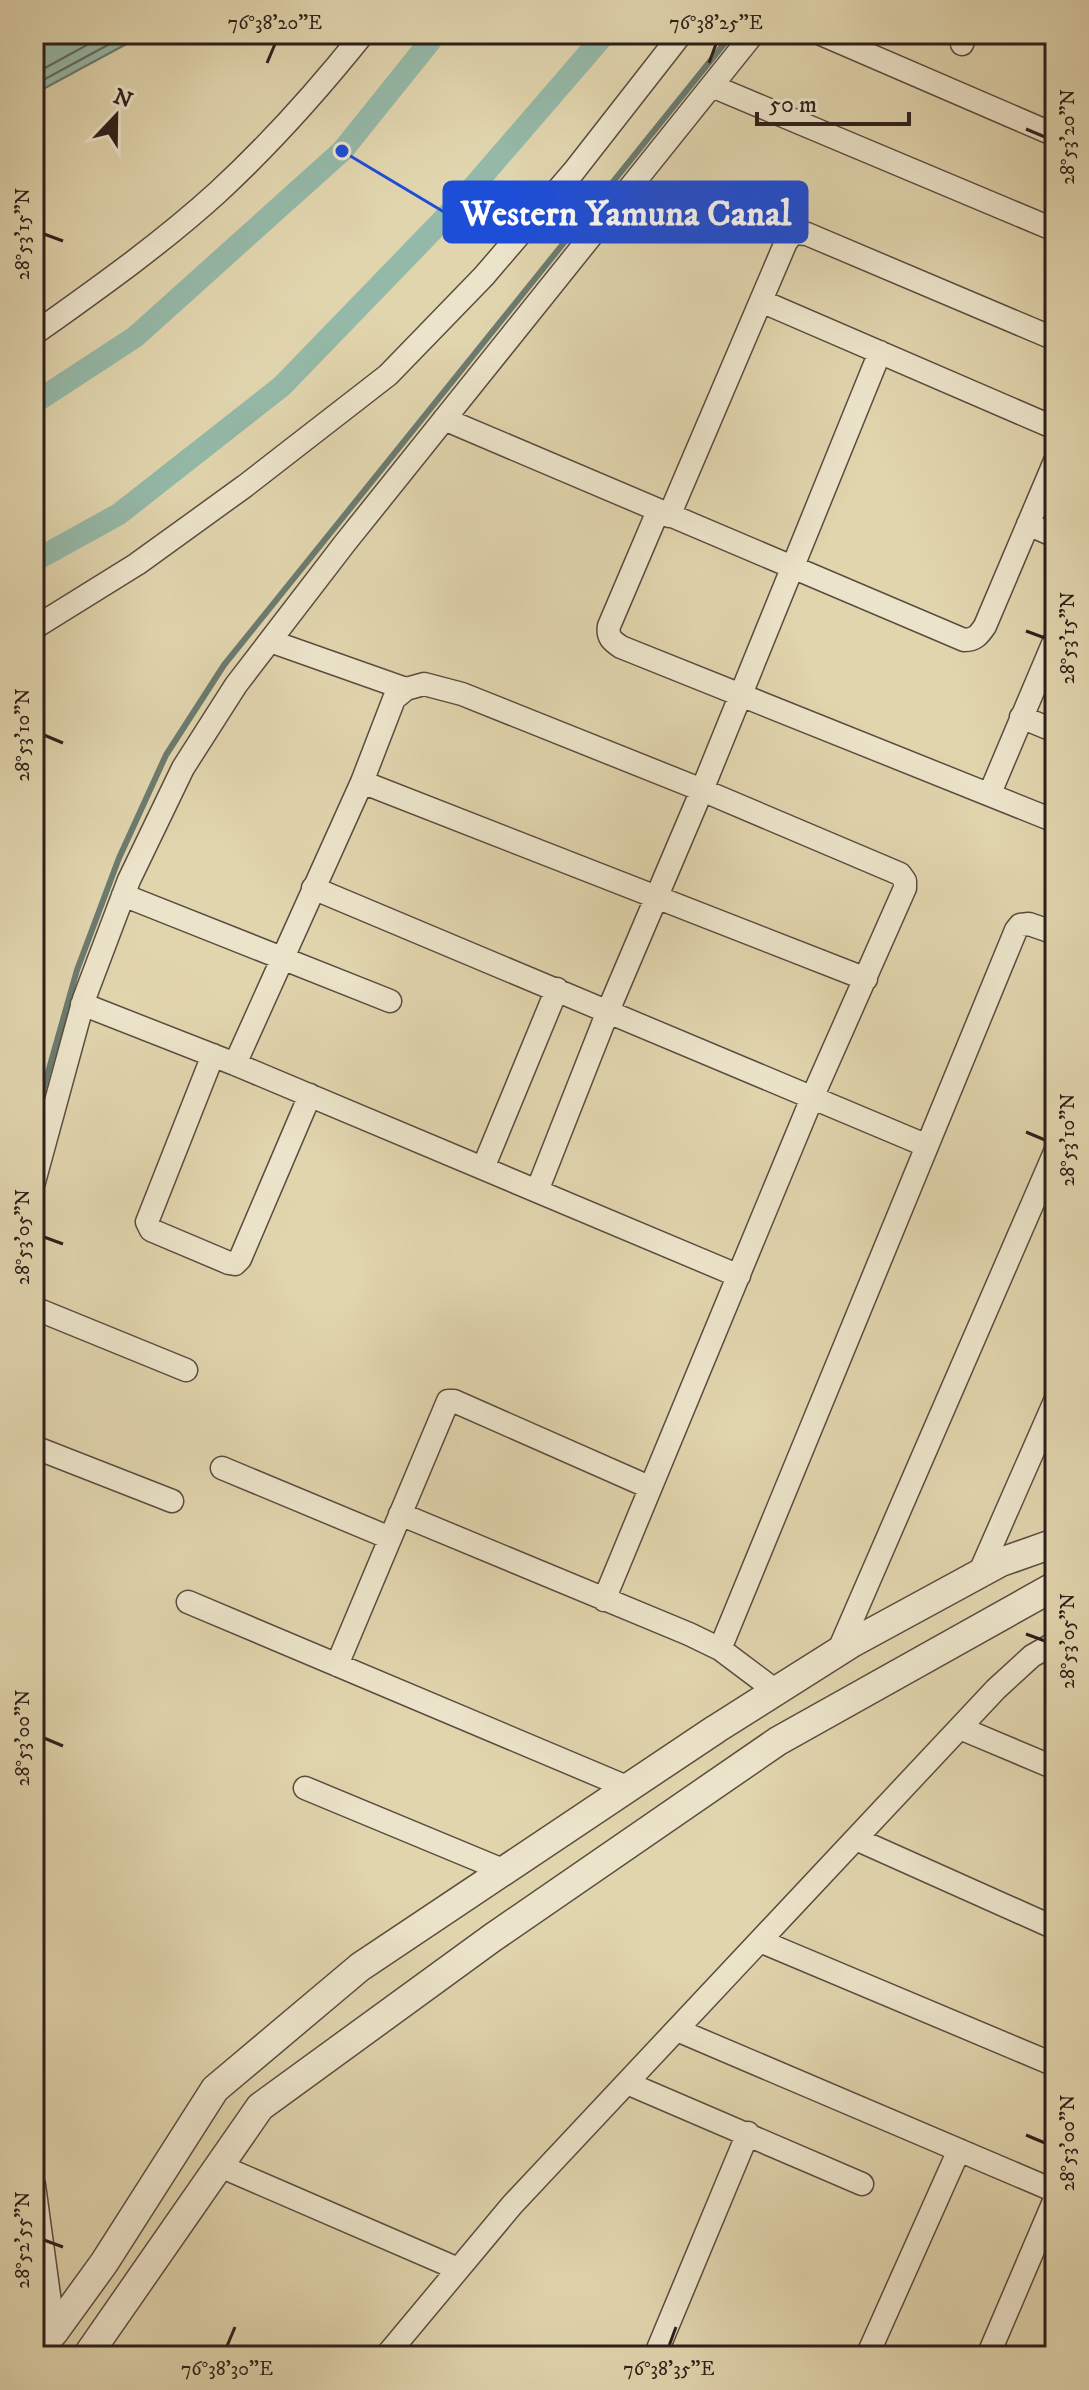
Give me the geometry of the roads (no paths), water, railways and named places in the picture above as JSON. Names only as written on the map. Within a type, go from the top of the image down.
[{"type":"street","points":[[34,334],[127,267],[218,191],[288,120],[363,34]]},
{"type":"street","points":[[34,628],[137,564],[245,486],[388,375],[494,264],[574,171],[681,34]]},
{"type":"street","points":[[34,1182],[82,1004],[123,895],[183,768],[236,685],[270,641],[753,34]]},
{"type":"street","points":[[821,34],[1055,135]]},
{"type":"street","points":[[712,86],[1055,230]]},
{"type":"street","points":[[1055,339],[801,232],[789,236],[608,633],[612,641],[621,647],[1055,821]]},
{"type":"street","points":[[761,301],[1055,428]]},
{"type":"street","points":[[537,1191],[880,352]]},
{"type":"street","points":[[444,419],[964,640],[979,636],[985,626],[1055,461]]},
{"type":"street","points":[[1028,524],[1055,536]]},
{"type":"street","points":[[990,793],[1055,639]]},
{"type":"street","points":[[270,641],[406,689]]},
{"type":"street","points":[[235,1064],[362,782],[394,699],[406,689],[424,684],[462,694],[702,790],[900,874],[905,881],[905,888],[812,1098],[604,1600]]},
{"type":"street","points":[[1021,717],[1055,731]]},
{"type":"street","points":[[362,782],[866,979]]},
{"type":"street","points":[[313,888],[925,1145]]},
{"type":"street","points":[[123,895],[390,1001]]},
{"type":"street","points":[[720,1649],[1016,930],[1020,925],[1029,924],[1055,933]]},
{"type":"street","points":[[483,1168],[557,989]]},
{"type":"street","points":[[82,1004],[310,1095],[739,1276]]},
{"type":"street","points":[[213,1055],[147,1222],[151,1230],[229,1263],[235,1264],[240,1259],[310,1095]]},
{"type":"street","points":[[838,1652],[1055,1152]]},
{"type":"street","points":[[34,1308],[186,1370]]},
{"type":"street","points":[[337,1665],[448,1401],[649,1487]]},
{"type":"street","points":[[979,1574],[1055,1401]]},
{"type":"street","points":[[34,1447],[172,1501]]},
{"type":"street","points":[[222,1468],[390,1538]]},
{"type":"street","points":[[400,1514],[720,1649],[776,1691]]},
{"type":"street","points":[[34,2353],[54,2332],[104,2263],[215,2089],[360,1967],[838,1652],[1001,1562],[1055,1543]]},
{"type":"street","points":[[87,2356],[260,2107],[492,1938],[778,1741],[1055,1586]]},
{"type":"street","points":[[188,1602],[629,1788]]},
{"type":"street","points":[[386,2356],[512,2205],[960,1728],[1032,1656],[1055,1643]]},
{"type":"street","points":[[960,1728],[1055,1768]]},
{"type":"street","points":[[305,1788],[505,1871]]},
{"type":"street","points":[[856,1839],[1055,1928]]},
{"type":"street","points":[[760,1941],[1055,2065]]},
{"type":"street","points":[[677,2030],[1055,2191]]},
{"type":"street","points":[[627,2083],[862,2184]]},
{"type":"street","points":[[655,2356],[748,2133]]},
{"type":"street","points":[[867,2356],[959,2150]]},
{"type":"street","points":[[220,2166],[458,2269]]},
{"type":"street","points":[[34,2185],[54,2332]]},
{"type":"street","points":[[988,2356],[1055,2199]]},
{"type":"lane","points":[[34,980],[34,992]]},
{"type":"water","points":[[34,34],[145,34],[34,94]]},
{"type":"waterway","points":[[34,403],[135,337],[342,151],[436,34]]},
{"type":"waterway","points":[[34,561],[119,514],[282,386],[461,201],[605,34]]},
{"type":"waterway","points":[[34,1122],[77,970],[119,858],[166,755],[224,665],[732,34]]},
{"type":"place","name":"Western Yamuna Canal","points":[[342,151]]}]
